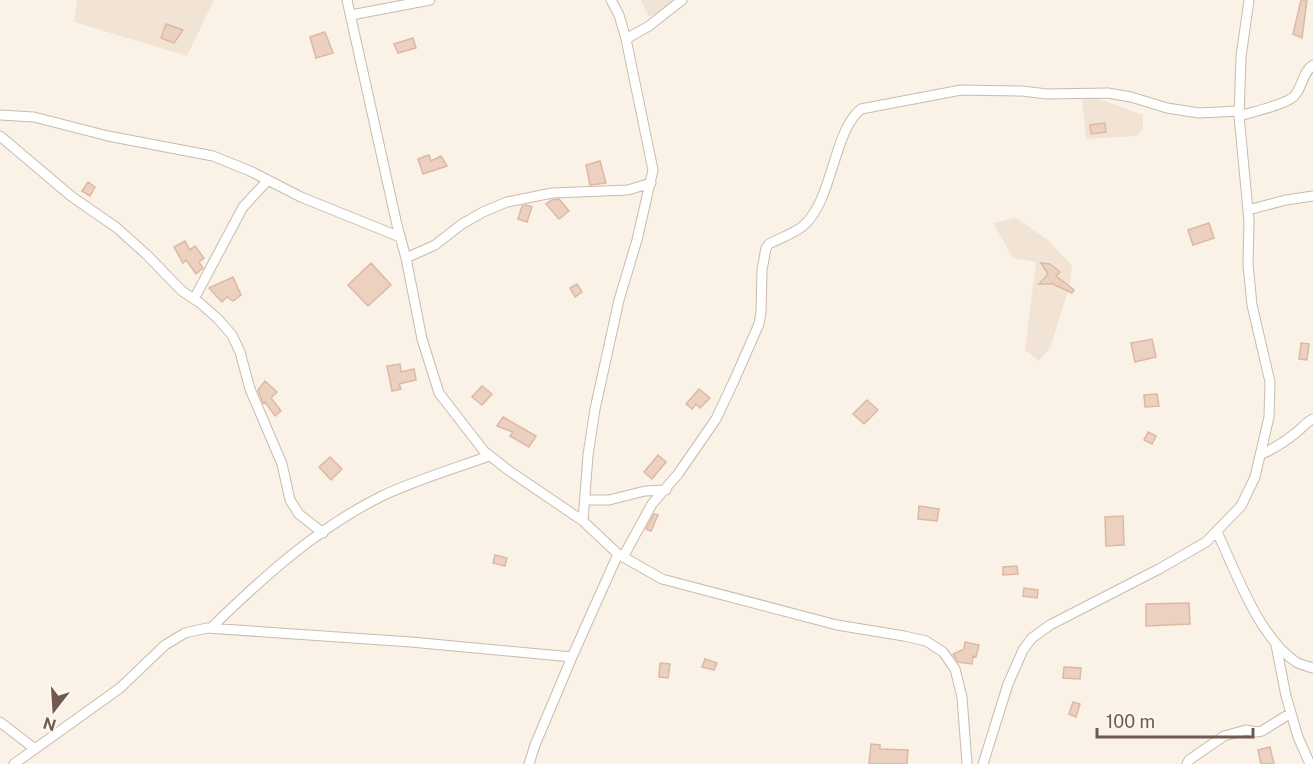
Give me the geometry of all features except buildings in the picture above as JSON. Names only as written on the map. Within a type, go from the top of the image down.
[{"type":"street","points":[[347,0],[406,258],[422,339],[439,393],[459,421],[489,456],[583,520],[620,556],[662,579],[837,625],[926,641],[943,652],[955,669],[962,697],[967,764]]},
{"type":"street","points":[[351,15],[430,0]]},
{"type":"street","points":[[583,520],[588,454],[597,398],[619,300],[653,171],[626,39],[619,15],[611,0]]},
{"type":"street","points":[[626,39],[649,26],[682,0]]},
{"type":"street","points":[[983,764],[1008,684],[1023,650],[1032,638],[1050,625],[1206,542],[1241,506],[1255,477],[1269,417],[1269,382],[1252,305],[1248,264],[1248,210],[1239,113],[1241,57],[1249,0]]},
{"type":"street","points":[[529,764],[572,657],[620,556],[652,504],[666,490],[716,419],[753,340],[761,312],[762,270],[766,248],[769,244],[803,226],[812,215],[823,195],[854,115],[861,110],[961,90],[1022,91],[1047,94],[1108,93],[1167,108],[1200,113],[1239,113],[1289,101],[1296,94],[1308,68],[1313,65]]},
{"type":"street","points":[[0,115],[34,117],[108,136],[213,156],[301,197],[400,237]]},
{"type":"street","points":[[0,136],[71,196],[117,228],[182,291],[218,319],[232,335],[240,351],[258,410],[282,464],[290,500],[299,513],[323,533]]},
{"type":"street","points":[[194,299],[243,207],[268,180]]},
{"type":"street","points":[[406,258],[435,245],[462,224],[483,212],[507,202],[552,193],[628,190],[651,183]]},
{"type":"street","points":[[1248,210],[1313,196]]},
{"type":"street","points":[[1262,454],[1277,447],[1313,418]]},
{"type":"street","points":[[211,628],[272,572],[345,517],[404,486],[489,456]]},
{"type":"street","points":[[585,500],[609,500],[645,491],[666,490]]},
{"type":"street","points":[[1217,532],[1258,619],[1276,645],[1297,663],[1313,668]]},
{"type":"street","points":[[14,764],[120,688],[165,645],[185,633],[211,628],[553,653],[572,657]]},
{"type":"street","points":[[1276,645],[1291,713],[1310,764]]},
{"type":"street","points":[[1186,764],[1224,736],[1246,730],[1262,731],[1291,713]]},
{"type":"street","points":[[0,722],[35,749]]},
{"type":"shaded area","points":[[77,0],[214,0],[187,56],[74,22]]},
{"type":"shaded area","points":[[641,0],[686,0],[649,17]]},
{"type":"shaded area","points":[[1095,97],[1143,115],[1143,129],[1136,136],[1086,139],[1082,99]]},
{"type":"shaded area","points":[[1016,218],[1048,240],[1072,266],[1069,288],[1050,348],[1039,361],[1025,350],[1036,262],[1013,258],[993,223]]}]
